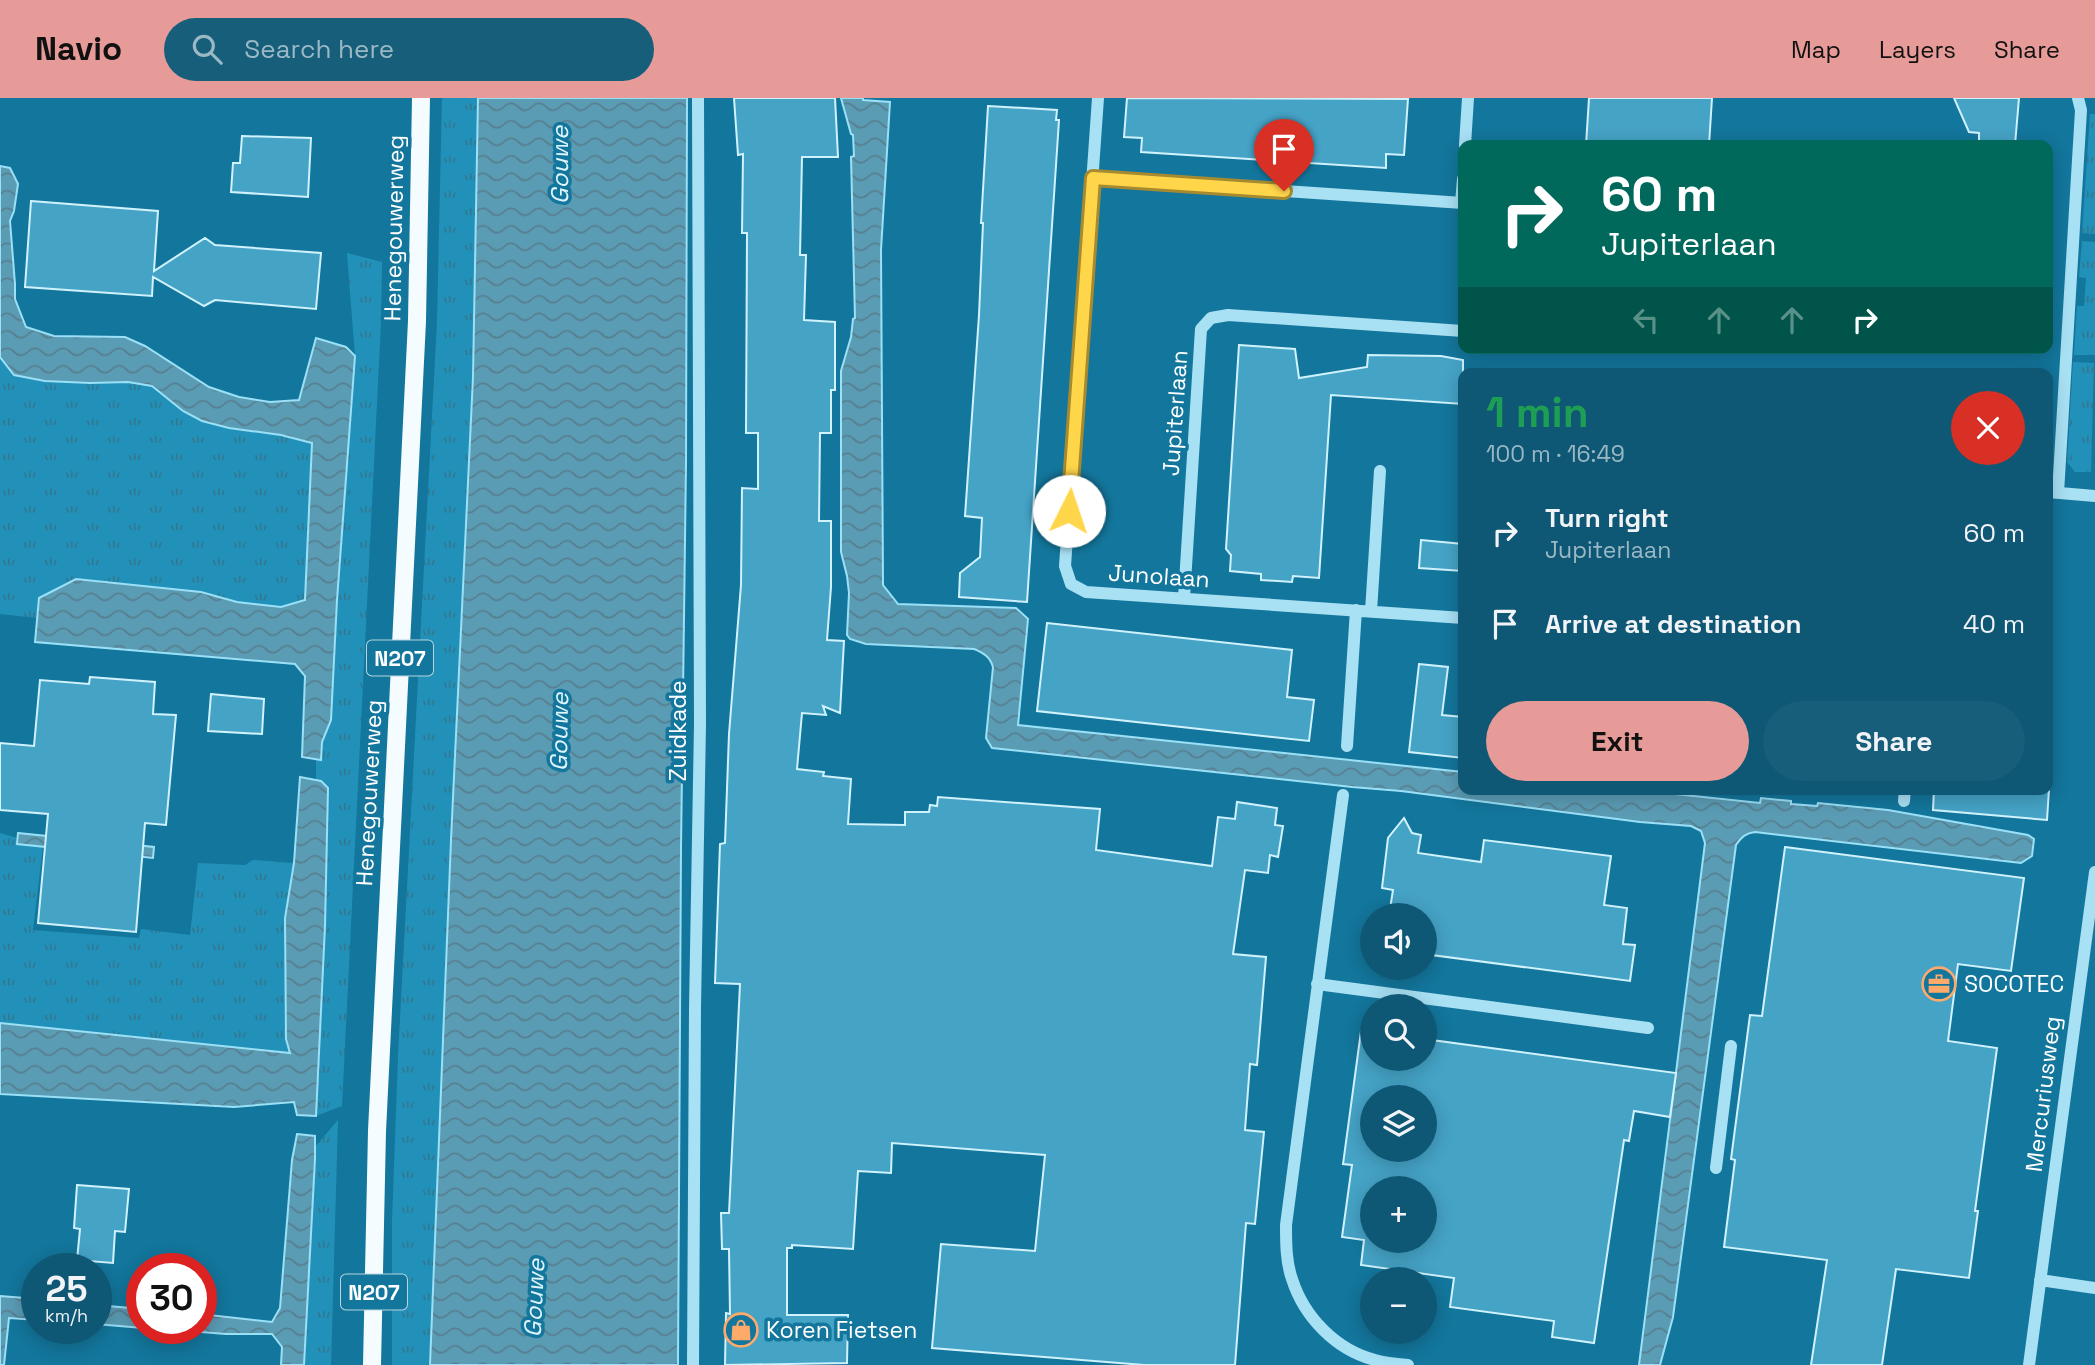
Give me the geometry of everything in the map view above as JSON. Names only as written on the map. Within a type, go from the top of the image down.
[{"type":"main road","name":"Henegouwerweg","points":[[373,1365],[377,1131],[417,321],[421,98]]},
{"type":"street","name":"Zuidkade","points":[[693,1365],[699,724],[698,98]]},
{"type":"street","name":"Junolaan","points":[[1098,98],[1065,566],[1071,584],[1086,592],[1458,618]]},
{"type":"street","points":[[1465,140],[1468,98]]},
{"type":"street","points":[[2078,98],[2081,110],[2053,493],[2095,496]]},
{"type":"street","points":[[1093,178],[1458,203]]},
{"type":"street","name":"Jupiterlaan","points":[[1184,598],[1201,329],[1210,318],[1228,315],[1458,331]]},
{"type":"street","points":[[1371,611],[1380,471]]},
{"type":"street","points":[[1347,746],[1356,610]]},
{"type":"street","points":[[1343,795],[1286,1224],[1286,1251],[1291,1279],[1318,1326],[1345,1347],[1374,1360],[1408,1365]]},
{"type":"street","name":"Mercuriusweg","points":[[2029,1365],[2095,872]]},
{"type":"street","points":[[1317,984],[1648,1028]]},
{"type":"street","points":[[1716,1168],[1731,1045]]},
{"type":"street","points":[[2040,1280],[2095,1288]]},
{"type":"green space","points":[[442,98],[478,98],[473,377],[430,1365],[392,1365],[392,1222],[398,1057],[437,322]]},
{"type":"green space","points":[[2090,114],[2095,114],[2095,234],[2082,233]]},
{"type":"green space","points":[[2082,241],[2095,242],[2095,355],[2074,355],[2077,306],[2084,306],[2086,278],[2079,277]]},
{"type":"green space","points":[[347,253],[382,262],[381,322],[342,1106],[316,1116],[325,926],[321,781],[316,779],[316,759],[321,759],[322,742],[331,720],[355,356]]},
{"type":"green space","points":[[0,357],[14,375],[45,381],[128,382],[152,386],[183,411],[202,421],[312,443],[305,600],[281,607],[237,602],[200,592],[76,579],[39,598],[36,618],[0,614]]},
{"type":"green space","points":[[2073,362],[2094,363],[2091,472],[2075,472],[2067,462]]},
{"type":"green space","points":[[0,833],[17,838],[17,844],[43,846],[33,930],[139,938],[141,929],[190,935],[198,863],[245,865],[253,860],[294,863],[285,918],[286,1039],[291,1054],[0,1023]]},
{"type":"green space","points":[[338,1120],[331,1365],[304,1365],[315,1147]]},
{"type":"water","name":"Gouwe","points":[[478,98],[687,98],[678,1365],[430,1365],[473,377]]},
{"type":"water","points":[[841,98],[890,102],[881,250],[883,585],[898,604],[1016,608],[1028,619],[1018,725],[1458,771],[1458,795],[1684,795],[1760,803],[1761,798],[1791,801],[1791,804],[1817,806],[1818,803],[1888,810],[2028,835],[2034,839],[2032,856],[2021,863],[1755,832],[1746,834],[1738,842],[1673,1317],[1660,1365],[1639,1365],[1705,843],[1701,831],[1691,826],[1640,822],[1401,791],[992,748],[986,738],[993,667],[984,654],[974,649],[866,644],[850,639],[847,635],[849,593],[841,552],[841,371],[855,318],[851,157],[854,156]]},
{"type":"water","points":[[0,166],[10,168],[18,184],[10,221],[15,299],[26,327],[54,336],[125,337],[145,346],[209,387],[239,397],[270,402],[299,400],[316,338],[346,347],[355,356],[331,720],[322,742],[321,760],[302,757],[305,676],[295,664],[35,642],[39,598],[76,579],[201,592],[237,602],[281,607],[305,600],[312,443],[202,421],[183,411],[152,386],[128,382],[45,381],[14,375],[0,357]]},
{"type":"water","points":[[300,777],[321,781],[328,788],[316,1116],[297,1115],[294,1102],[234,1107],[0,1094],[0,1023],[290,1053],[286,1039],[285,918],[294,863]]},
{"type":"water","points":[[18,833],[154,847],[153,858],[17,844]]},
{"type":"water","points":[[297,1134],[315,1136],[304,1365],[281,1365],[282,1347],[272,1334],[217,1333],[217,1316],[272,1322],[280,1308],[292,1160]]},
{"type":"water","points":[[0,1296],[21,1298],[21,1319],[9,1318],[4,1365],[0,1365]]},
{"type":"water","points":[[112,1306],[126,1308],[126,1327],[112,1325]]},
{"type":"building","points":[[734,98],[835,98],[838,157],[802,157],[800,255],[806,255],[804,320],[835,322],[835,390],[831,390],[831,433],[820,433],[819,521],[831,521],[831,587],[827,640],[844,641],[840,713],[823,706],[826,715],[802,713],[797,769],[824,772],[823,776],[851,779],[848,824],[905,825],[905,812],[929,812],[930,805],[937,806],[938,797],[1100,809],[1096,850],[1212,866],[1218,817],[1235,819],[1237,802],[1277,808],[1275,825],[1283,826],[1278,857],[1270,855],[1268,873],[1245,870],[1233,954],[1266,957],[1257,1065],[1250,1064],[1245,1130],[1264,1132],[1255,1224],[1246,1223],[1235,1365],[1144,1365],[932,1348],[941,1244],[1035,1251],[1045,1155],[892,1143],[891,1173],[858,1171],[853,1249],[792,1245],[792,1248],[787,1248],[787,1315],[848,1315],[847,1363],[725,1365],[726,1313],[730,1314],[729,1249],[722,1249],[721,1213],[729,1213],[740,984],[715,983],[720,844],[725,843],[729,734],[741,585],[742,488],[758,489],[758,433],[746,433],[747,233],[742,233],[743,154],[738,155]]},
{"type":"building","points":[[1127,98],[1408,99],[1404,155],[1386,154],[1386,168],[1141,152],[1142,138],[1124,137]]},
{"type":"building","points":[[1589,98],[1712,98],[1709,140],[1586,140]]},
{"type":"building","points":[[1954,98],[2019,98],[2015,140],[1979,140],[1979,133],[1969,132]]},
{"type":"building","points":[[988,106],[1057,110],[1056,120],[1059,120],[1027,602],[959,597],[960,573],[980,557],[982,518],[965,516],[979,315]]},
{"type":"building","points":[[242,136],[311,138],[308,197],[231,192],[233,163],[240,163]]},
{"type":"building","points":[[31,201],[158,211],[154,271],[205,238],[215,245],[321,253],[316,309],[215,300],[204,306],[153,277],[152,296],[25,287]]},
{"type":"building","points":[[1239,345],[1295,349],[1299,378],[1367,367],[1368,355],[1441,356],[1463,360],[1463,368],[1458,368],[1458,404],[1331,395],[1319,578],[1293,576],[1292,582],[1261,580],[1261,574],[1230,571],[1231,555],[1226,549]]},
{"type":"building","points":[[1421,540],[1458,544],[1458,571],[1419,568]]},
{"type":"building","points":[[1047,623],[1292,650],[1287,697],[1314,700],[1309,741],[1037,711]]},
{"type":"building","points":[[1419,664],[1448,667],[1442,715],[1458,717],[1458,757],[1409,752]]},
{"type":"building","points":[[90,677],[155,682],[153,714],[176,715],[166,825],[145,823],[136,932],[38,923],[48,814],[0,810],[0,743],[34,746],[40,680],[89,684]]},
{"type":"building","points":[[211,694],[264,699],[262,734],[208,731]]},
{"type":"building","points":[[1934,795],[2049,795],[2047,820],[1933,810]]},
{"type":"building","points":[[1404,818],[1412,833],[1421,835],[1418,853],[1481,862],[1484,840],[1611,856],[1604,905],[1627,908],[1623,944],[1635,945],[1630,981],[1437,956],[1437,903],[1391,903],[1393,890],[1382,888],[1388,838]]},
{"type":"building","points":[[1785,847],[2024,878],[2011,971],[1958,964],[1948,1041],[1997,1048],[1975,1211],[1978,1211],[1969,1278],[1896,1269],[1882,1365],[1811,1365],[1827,1260],[1724,1247],[1735,1160],[1731,1159],[1750,1015],[1762,1016]]},
{"type":"building","points":[[1360,1038],[1360,1071],[1437,1071],[1437,1041],[1676,1073],[1670,1117],[1634,1111],[1629,1141],[1624,1140],[1594,1343],[1552,1337],[1554,1321],[1450,1307],[1454,1278],[1437,1276],[1437,1267],[1361,1265],[1362,1253],[1437,1253],[1437,1176],[1360,1176],[1360,1239],[1342,1237],[1352,1165],[1343,1164]]},
{"type":"building","points":[[77,1185],[129,1189],[125,1232],[115,1231],[113,1263],[112,1253],[78,1253],[80,1229],[74,1228]]},
{"type":"place","name":"SOCOTEC","points":[[1939,984]]},
{"type":"place","name":"Koren Fietsen","points":[[741,1330]]},
{"type":"route","points":[[1069,511],[1093,178],[1284,191]]}]
